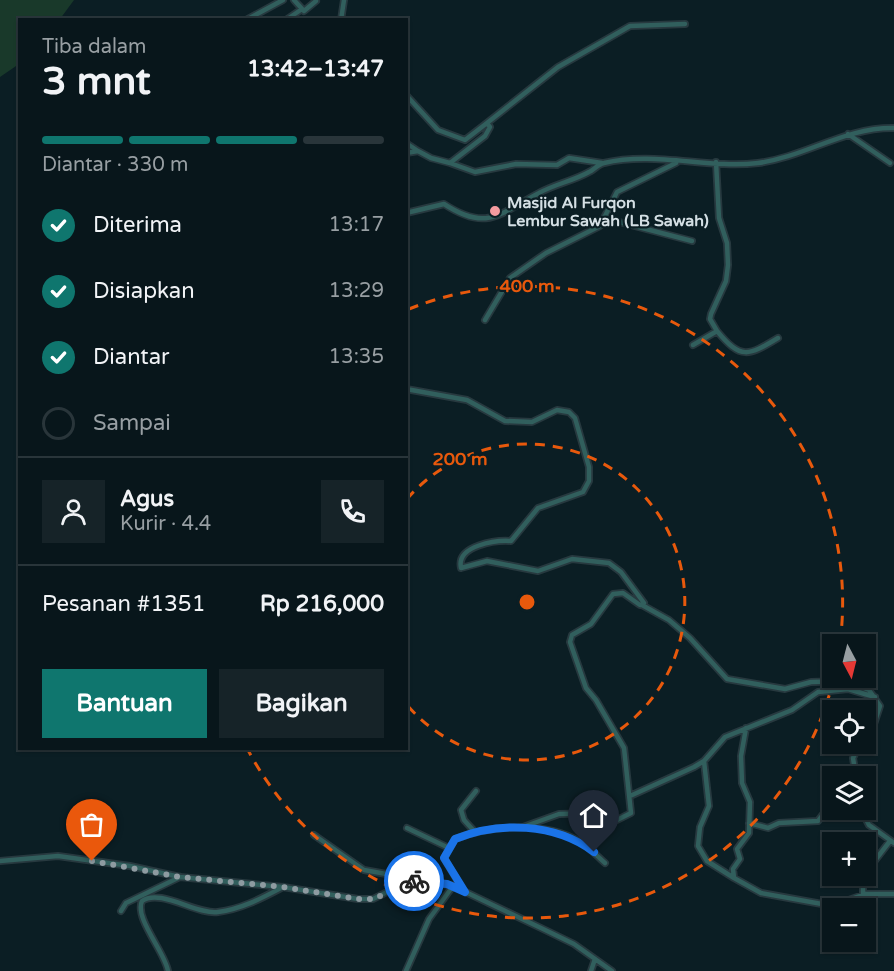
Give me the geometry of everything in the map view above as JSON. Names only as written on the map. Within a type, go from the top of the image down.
[{"type":"street","points":[[250,18],[283,0]]},
{"type":"street","points":[[294,0],[302,9]]},
{"type":"street","points":[[341,18],[344,0]]},
{"type":"street","points":[[289,18],[302,9],[304,11],[316,1]]},
{"type":"street","points":[[408,97],[438,130],[465,140],[551,72],[630,26],[685,24]]},
{"type":"street","points":[[450,163],[485,136],[490,127],[487,123]]},
{"type":"street","points":[[408,144],[431,158],[475,172],[516,164],[557,165],[569,158],[602,163],[679,161],[760,163],[848,134],[894,128]]},
{"type":"street","points":[[848,134],[890,164]]},
{"type":"street","points":[[408,153],[418,151]]},
{"type":"street","points":[[484,320],[510,278],[546,253],[591,232],[600,225],[617,192],[623,187],[679,161]]},
{"type":"street","points":[[716,162],[719,218],[727,243],[728,265],[726,281],[710,319],[717,332],[730,346],[745,354],[757,351],[778,338]]},
{"type":"street","points":[[408,213],[444,204],[469,219],[493,217],[505,213],[538,193],[590,172],[602,163]]},
{"type":"street","points":[[604,218],[692,241]]},
{"type":"street","points":[[693,345],[717,332]]},
{"type":"street","points":[[408,389],[467,400],[505,421],[535,422],[557,410],[565,410],[575,418],[582,441],[590,474],[583,492],[538,508],[512,541],[484,543],[464,558],[461,568],[487,561],[538,571],[572,559],[609,563],[621,572],[644,602],[642,605]]},
{"type":"street","points":[[465,892],[445,862],[449,848],[455,839],[475,832],[523,827],[559,814],[600,813],[621,819],[631,813],[624,748],[596,700],[586,688],[572,653],[570,640],[574,633],[591,624],[614,594],[623,593],[669,620],[690,638],[727,679],[785,689],[811,682],[846,681],[869,690],[877,698],[880,706],[876,720]]},
{"type":"street","points":[[630,796],[660,784],[704,761],[725,737],[792,710],[818,692],[848,689],[877,698]]},
{"type":"street","points":[[734,878],[733,869],[740,860],[737,848],[748,836],[749,824],[750,802],[742,783],[741,756],[746,728]]},
{"type":"street","points":[[704,761],[708,806],[699,832],[698,846],[707,861],[761,893],[803,902],[827,904],[862,895],[894,894]]},
{"type":"street","points":[[475,832],[464,820],[461,810],[476,791]]},
{"type":"street","points":[[749,824],[768,828],[779,823],[818,822],[822,816]]},
{"type":"street","points":[[866,820],[869,825],[892,842],[876,860]]},
{"type":"street","points":[[523,827],[558,832],[579,841],[605,863]]},
{"type":"street","points":[[407,828],[449,848]]},
{"type":"street","points":[[314,835],[364,870],[403,877],[409,881]]},
{"type":"street","points":[[0,861],[58,856],[130,866],[180,877],[283,887],[358,899],[373,899],[409,881],[426,880],[453,886],[574,944],[612,971]]},
{"type":"street","points":[[398,860],[403,877]]},
{"type":"street","points":[[121,911],[126,903],[180,877]]},
{"type":"street","points":[[406,971],[429,919],[453,886]]},
{"type":"street","points":[[862,886],[862,895]]},
{"type":"street","points":[[168,971],[165,958],[141,913],[140,905],[146,898],[157,897],[216,913],[243,906],[283,887]]},
{"type":"street","points":[[591,971],[595,959]]},
{"type":"green space","points":[[0,0],[74,0],[61,18],[18,18],[18,65],[0,77]]},
{"type":"way so far","points":[[92,861],[130,866],[180,877],[283,887],[358,899],[373,899],[409,881],[414,881]]},
{"type":"place","name":"Masjid Al Furqon Lembur Sawah (LB Sawah)","points":[[495,211]]},
{"type":"route","points":[[414,881],[426,880],[447,884],[465,892],[444,858],[455,839],[475,832],[523,827],[558,832],[579,841],[594,852]]}]
